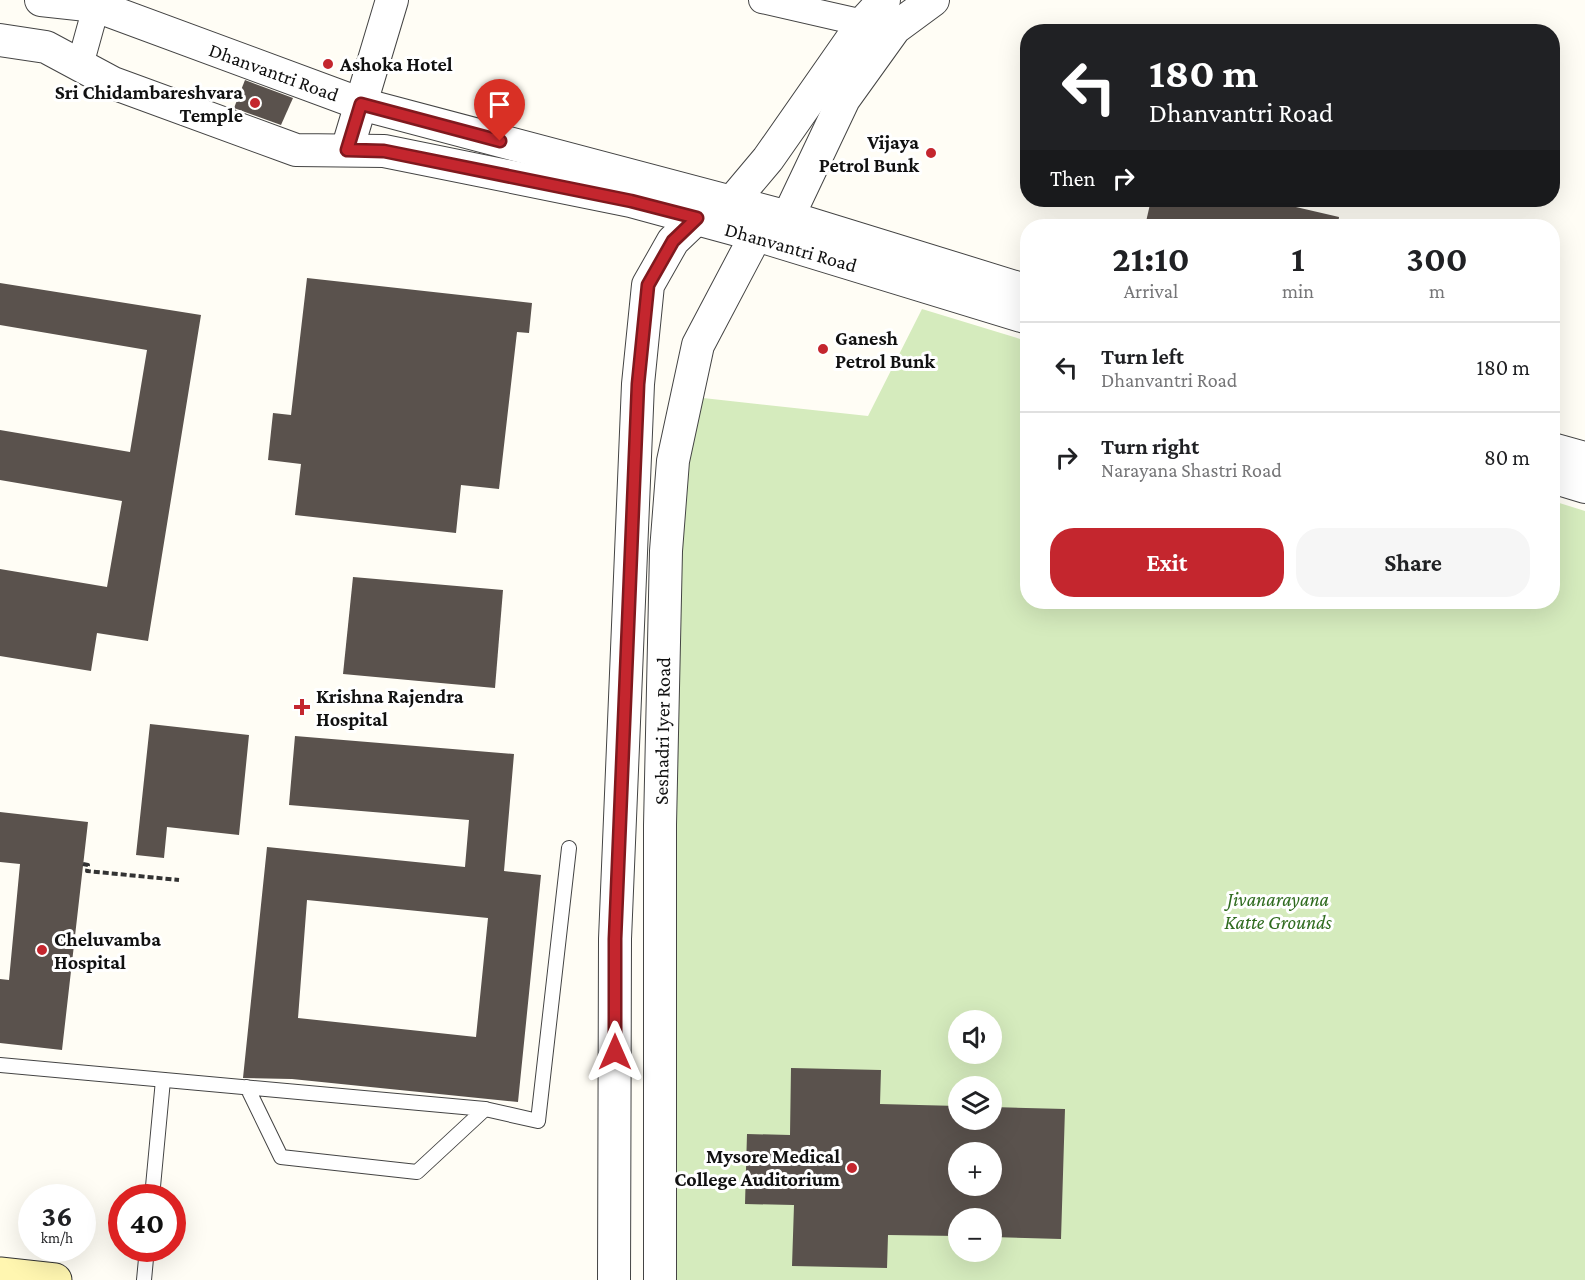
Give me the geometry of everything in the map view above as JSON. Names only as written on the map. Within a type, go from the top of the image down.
[{"type":"main road","points":[[0,1274],[55,1280]]},
{"type":"street","name":"Dhanvantri Road","points":[[41,0],[97,3],[361,104],[788,218],[1020,289]]},
{"type":"street","points":[[347,150],[392,0]]},
{"type":"street","points":[[762,0],[863,23]]},
{"type":"street","points":[[614,1280],[615,939],[638,384],[648,285],[673,241],[697,218],[731,203],[768,159],[863,23],[884,0]]},
{"type":"street","points":[[756,235],[788,218],[844,99],[894,28],[933,0]]},
{"type":"street","points":[[80,65],[97,3]]},
{"type":"street","name":"Dhanvantri Road","points":[[0,40],[46,47],[113,83],[296,150],[384,151],[631,201],[756,235],[1020,316]]},
{"type":"street","name":"Seshadri Iyer Road","points":[[660,1280],[660,825],[666,551],[673,461],[698,345],[756,235]]},
{"type":"street","points":[[1560,451],[1585,458]]},
{"type":"street","points":[[1560,479],[1585,487]]},
{"type":"lane","points":[[0,1065],[484,1109],[538,1121],[569,848]]},
{"type":"lane","points":[[153,1184],[163,1080]]},
{"type":"lane","points":[[247,1087],[281,1157],[417,1172],[484,1109]]},
{"type":"lane","points":[[144,1280],[146,1262]]},
{"type":"path","points":[[83,864],[88,865],[87,871],[179,880]]},
{"type":"green space","name":"Jivanarayana Katte Grounds","points":[[922,309],[1020,339],[1020,609],[1560,609],[1560,503],[1585,511],[1585,1280],[656,1280],[676,395],[868,416]]},
{"type":"building","name":"Sri Chidambareshvara Temple","points":[[245,80],[293,98],[281,125],[234,108]]},
{"type":"building","points":[[1149,207],[1296,207],[1339,217],[1339,219],[1147,219]]},
{"type":"building","points":[[307,278],[532,303],[529,333],[517,332],[499,489],[461,485],[456,533],[295,515],[301,464],[268,460],[273,413],[291,415]]},
{"type":"building","points":[[0,283],[201,315],[148,641],[97,633],[91,671],[0,656],[0,569],[107,587],[122,501],[0,480],[0,430],[130,452],[147,350],[0,325]]},
{"type":"building","points":[[353,577],[503,590],[495,688],[343,674]]},
{"type":"building","points":[[150,724],[249,735],[239,835],[167,827],[164,858],[136,855]]},
{"type":"building","points":[[295,736],[514,754],[504,871],[541,875],[518,1102],[292,1079],[243,1078],[267,847],[465,867],[469,820],[289,805]],"holes":[[[307,900],[488,918],[476,1037],[298,1018]]]},
{"type":"building","name":"Cheluvamba Hospital","points":[[0,812],[88,822],[62,1050],[0,1043],[0,979],[9,980],[20,864],[0,862]]},
{"type":"building","name":"Mysore Medical College Auditorium","points":[[791,1068],[881,1070],[880,1104],[948,1106],[948,1130],[1002,1130],[1002,1107],[1065,1109],[1061,1239],[1002,1237],[1002,1208],[948,1208],[948,1236],[888,1235],[887,1268],[792,1266],[794,1205],[745,1204],[747,1134],[790,1135]]},
{"type":"place","name":"Ashoka Hotel","points":[[328,64]]},
{"type":"place","name":"Sri Chidambareshvara Temple","points":[[255,103]]},
{"type":"place","name":"Vijaya Petrol Bunk","points":[[931,153]]},
{"type":"place","name":"Ganesh Petrol Bunk","points":[[823,349]]},
{"type":"place","name":"Krishna Rajendra Hospital","points":[[302,707]]},
{"type":"place","name":"Cheluvamba Hospital","points":[[42,950]]},
{"type":"place","name":"Mysore Medical College Auditorium","points":[[852,1168]]},
{"type":"route","points":[[500,141],[361,104],[347,150],[384,151],[631,201],[697,218],[673,241],[648,285],[638,384],[615,939],[615,1052]]}]
